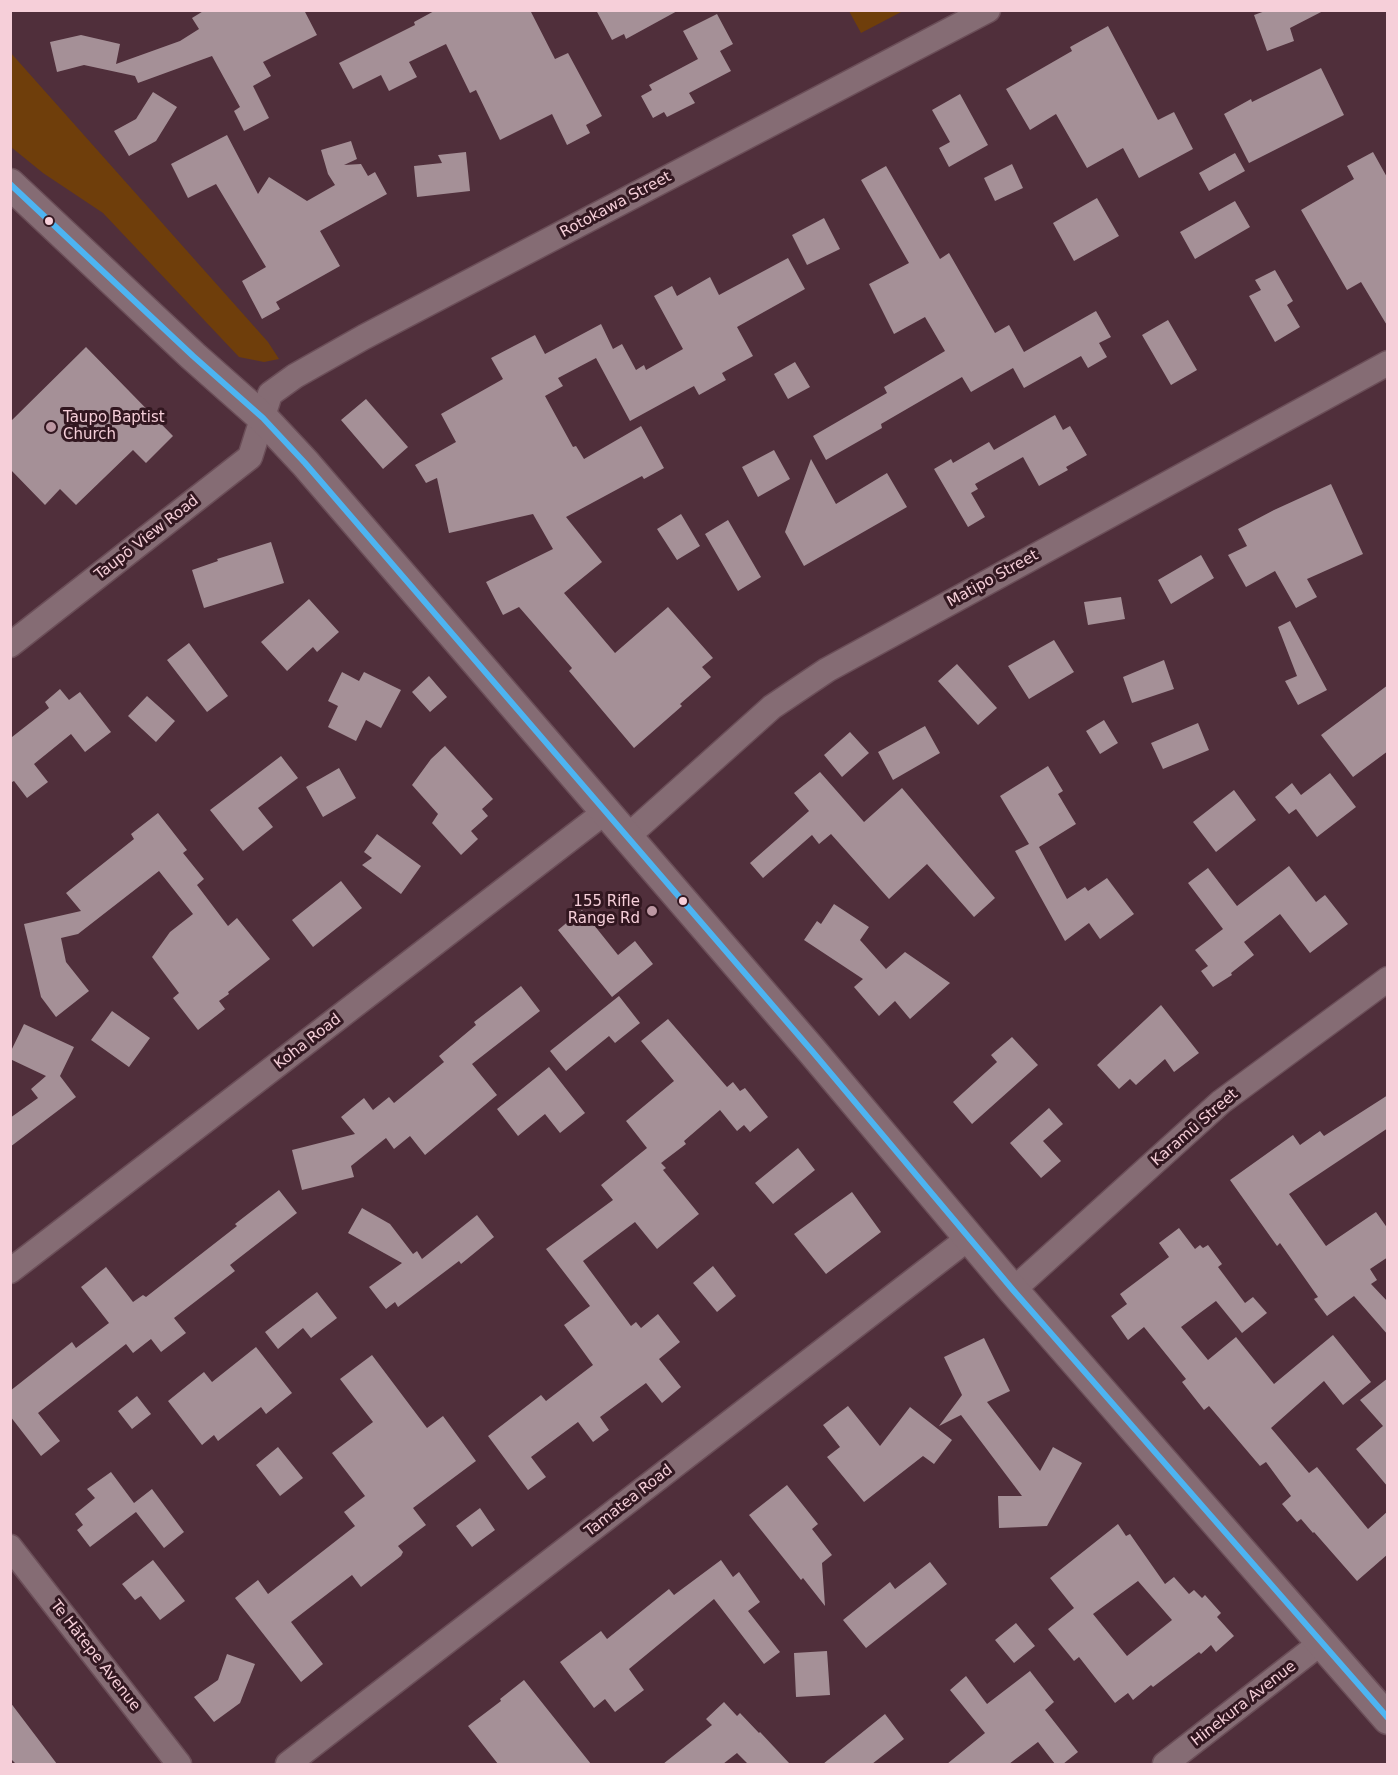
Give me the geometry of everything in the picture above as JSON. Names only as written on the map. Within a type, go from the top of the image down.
[{"type":"street","name":"Rotokawa Street","points":[[263,418],[270,394],[322,360],[988,10]]},
{"type":"street","points":[[10,184],[193,356],[263,418],[305,463],[970,1237],[1013,1290],[1388,1719]]},
{"type":"street","name":"Matipo Street","points":[[627,837],[772,707],[826,670],[1388,363]]},
{"type":"street","name":"Taupō View Road","points":[[10,645],[250,457],[263,418]]},
{"type":"street","name":"Koha Road","points":[[10,1271],[605,812]]},
{"type":"street","name":"Karamū Street","points":[[1013,1290],[1221,1102],[1388,980]]},
{"type":"street","name":"Tamatea Road","points":[[288,1764],[970,1237]]},
{"type":"street","name":"Te Hātepe Avenue","points":[[10,1546],[179,1764]]},
{"type":"street","name":"Hinekura Avenue","points":[[1165,1764],[1322,1642]]},
{"type":"shaded area","points":[[849,11],[903,11],[861,33]]},
{"type":"shaded area","points":[[10,52],[268,342],[279,359],[264,362],[239,357],[103,213],[43,173],[11,147]]},
{"type":"building","points":[[205,10],[304,10],[317,35],[263,62],[271,76],[253,86],[269,118],[244,131],[234,111],[240,107],[212,56],[138,83],[135,76],[84,65],[57,72],[50,42],[81,35],[120,44],[116,64],[180,41],[199,29],[192,18]]},
{"type":"building","points":[[436,10],[530,10],[555,59],[568,53],[602,116],[586,125],[590,133],[567,145],[552,114],[500,140],[476,90],[470,93],[446,44],[409,62],[417,77],[389,91],[381,75],[353,89],[339,63],[415,25],[414,22]]},
{"type":"building","points":[[596,10],[679,10],[626,39],[624,34],[612,40]]},
{"type":"building","points":[[1268,10],[1325,10],[1290,28],[1294,41],[1267,51],[1254,15]]},
{"type":"building","points":[[717,14],[733,44],[720,51],[731,71],[689,93],[695,103],[667,117],[664,112],[653,118],[641,96],[652,90],[649,85],[698,59],[683,31]]},
{"type":"building","points":[[1108,26],[1158,120],[1174,112],[1193,149],[1139,178],[1123,148],[1087,168],[1056,114],[1030,130],[1006,89],[1072,51],[1070,47]]},
{"type":"building","points":[[1321,68],[1344,115],[1249,163],[1224,114],[1251,99],[1252,102]]},
{"type":"building","points":[[153,92],[177,107],[156,141],[129,156],[114,131],[136,119]]},
{"type":"building","points":[[960,94],[988,145],[949,167],[939,148],[950,142],[932,110]]},
{"type":"building","points":[[227,135],[258,194],[269,177],[307,201],[335,185],[328,174],[321,150],[351,141],[357,159],[344,165],[361,164],[368,176],[375,172],[387,194],[320,231],[340,266],[276,302],[280,309],[262,319],[242,281],[266,267],[216,184],[188,198],[171,164]]},
{"type":"building","points":[[466,152],[470,191],[417,197],[414,166],[442,163],[438,155]]},
{"type":"building","points":[[1373,152],[1388,179],[1388,327],[1361,282],[1347,290],[1301,210],[1354,179],[1347,166]]},
{"type":"building","points":[[1235,153],[1245,171],[1209,191],[1199,173]]},
{"type":"building","points":[[1012,164],[1023,188],[995,201],[984,178]]},
{"type":"building","points":[[886,166],[940,259],[949,253],[995,333],[1009,325],[1024,352],[1096,311],[1111,337],[1099,343],[1107,357],[1088,368],[1081,356],[1024,388],[1013,368],[971,392],[962,377],[881,424],[882,428],[826,460],[813,436],[887,393],[884,387],[945,351],[925,317],[894,334],[869,284],[909,263],[861,180]]},
{"type":"building","points":[[1097,198],[1119,236],[1074,261],[1053,223]]},
{"type":"building","points":[[1235,201],[1250,227],[1195,259],[1180,232]]},
{"type":"building","points":[[824,218],[840,249],[807,265],[792,235]]},
{"type":"building","points":[[788,258],[805,289],[737,327],[753,356],[722,373],[726,380],[699,395],[694,386],[630,421],[596,358],[558,378],[563,386],[545,396],[573,447],[576,446],[584,459],[641,426],[664,468],[644,479],[642,476],[566,517],[602,562],[564,593],[615,653],[668,607],[713,658],[702,667],[711,677],[634,748],[569,671],[572,668],[519,607],[503,615],[486,582],[553,549],[533,514],[449,533],[437,478],[426,483],[415,465],[456,442],[441,414],[503,379],[491,358],[535,335],[545,354],[601,324],[613,349],[622,344],[636,370],[644,365],[646,370],[683,349],[654,296],[672,286],[677,296],[710,277],[719,295]]},
{"type":"building","points":[[1275,270],[1293,301],[1287,305],[1300,327],[1275,342],[1249,296],[1261,290],[1255,280]]},
{"type":"building","points":[[1168,320],[1197,370],[1171,385],[1142,335]]},
{"type":"building","name":"Taupo Baptist Church","points":[[86,347],[173,436],[146,463],[133,450],[76,505],[60,489],[45,505],[10,469],[10,422]]},
{"type":"building","points":[[795,362],[810,387],[788,399],[774,374]]},
{"type":"building","points":[[366,399],[408,447],[383,469],[341,420]]},
{"type":"building","points":[[1055,415],[1063,430],[1070,426],[1087,455],[1066,467],[1068,470],[1039,486],[1023,457],[975,484],[978,489],[971,493],[985,517],[968,527],[934,469],[951,459],[953,463],[989,442],[994,450]]},
{"type":"building","points":[[774,450],[790,479],[758,497],[742,467]]},
{"type":"building","points":[[811,459],[836,504],[887,473],[907,507],[804,566],[785,532]]},
{"type":"building","points":[[1331,484],[1363,554],[1307,579],[1317,597],[1296,608],[1275,571],[1246,587],[1228,555],[1247,546],[1238,529]]},
{"type":"building","points":[[681,514],[700,546],[677,560],[657,529]]},
{"type":"building","points":[[728,520],[761,577],[738,591],[705,534]]},
{"type":"building","points":[[271,542],[284,583],[204,608],[192,570],[218,561],[217,559]]},
{"type":"building","points":[[1201,555],[1214,578],[1171,604],[1158,580]]},
{"type":"building","points":[[1121,597],[1125,619],[1088,625],[1084,602]]},
{"type":"building","points":[[309,599],[339,632],[317,652],[313,647],[287,671],[261,642]]},
{"type":"building","points":[[1290,621],[1327,690],[1298,705],[1285,681],[1297,676],[1278,627]]},
{"type":"building","points":[[1054,640],[1074,672],[1029,699],[1008,666]]},
{"type":"building","points":[[189,643],[228,696],[207,712],[167,660]]},
{"type":"building","points":[[1164,660],[1174,689],[1132,703],[1123,677]]},
{"type":"building","points":[[957,664],[997,708],[978,725],[938,681]]},
{"type":"building","points":[[342,672],[359,681],[364,672],[401,690],[381,728],[366,720],[356,741],[328,727],[338,706],[328,701]]},
{"type":"building","points":[[429,676],[447,697],[430,712],[412,692]]},
{"type":"building","points":[[1388,685],[1388,751],[1353,777],[1321,735]]},
{"type":"building","points":[[60,689],[69,700],[80,692],[111,732],[85,752],[71,734],[34,764],[48,782],[27,798],[14,781],[10,783],[10,734],[12,737],[49,708],[45,702]]},
{"type":"building","points":[[147,696],[175,721],[156,742],[128,716]]},
{"type":"building","points":[[1104,720],[1118,743],[1100,754],[1086,731]]},
{"type":"building","points":[[1198,723],[1209,750],[1163,769],[1151,743]]},
{"type":"building","points":[[925,726],[940,753],[893,780],[878,752]]},
{"type":"building","points":[[850,732],[869,753],[842,777],[824,755]]},
{"type":"building","points":[[445,746],[493,799],[482,809],[488,816],[471,831],[478,839],[461,855],[432,823],[438,814],[412,785],[431,759]]},
{"type":"building","points":[[281,756],[298,778],[258,808],[273,827],[243,851],[210,810]]},
{"type":"building","points":[[1048,766],[1063,791],[1058,794],[1076,824],[1039,847],[1067,899],[1085,887],[1088,891],[1107,878],[1134,914],[1100,939],[1089,923],[1065,941],[1015,851],[1029,844],[1000,796]]},
{"type":"building","points":[[339,768],[356,798],[323,817],[306,787]]},
{"type":"building","points":[[820,772],[864,822],[902,788],[995,898],[974,917],[927,864],[889,899],[831,834],[819,844],[812,835],[763,878],[750,863],[809,811],[794,793]]},
{"type":"building","points":[[1330,773],[1356,807],[1317,837],[1296,809],[1289,814],[1275,797],[1292,783],[1301,795]]},
{"type":"building","points":[[1234,790],[1256,820],[1216,852],[1193,822]]},
{"type":"building","points":[[158,813],[187,850],[183,853],[204,879],[197,885],[228,926],[237,918],[270,959],[228,992],[229,994],[219,1001],[225,1009],[198,1030],[173,998],[179,993],[152,957],[170,932],[193,914],[159,871],[78,934],[61,938],[66,962],[89,991],[56,1017],[41,997],[24,924],[81,911],[66,893],[134,839],[131,834]]},
{"type":"building","points":[[377,834],[421,866],[401,894],[362,865],[372,858],[364,852]]},
{"type":"building","points":[[1289,866],[1316,902],[1325,895],[1348,924],[1310,953],[1280,914],[1244,942],[1254,955],[1231,973],[1232,975],[1213,987],[1201,971],[1208,966],[1195,950],[1223,929],[1188,883],[1208,868],[1237,906]]},
{"type":"building","points":[[341,881],[362,908],[313,947],[292,920]]},
{"type":"building","points":[[834,904],[869,927],[860,940],[886,969],[905,952],[950,983],[910,1019],[895,1001],[879,1016],[854,987],[863,979],[804,940],[817,921],[821,924]]},
{"type":"building","points":[[582,910],[618,955],[635,941],[653,964],[612,997],[558,930]]},
{"type":"building","points":[[521,986],[540,1011],[472,1064],[497,1095],[425,1155],[410,1136],[394,1149],[386,1138],[351,1166],[354,1177],[302,1190],[292,1150],[355,1134],[341,1117],[364,1098],[373,1110],[389,1097],[394,1103],[444,1062],[439,1056],[476,1025],[474,1022]]},
{"type":"building","points":[[619,996],[640,1023],[615,1043],[609,1036],[566,1071],[550,1051]]},
{"type":"building","points":[[1161,1005],[1199,1053],[1174,1072],[1165,1059],[1136,1085],[1130,1079],[1119,1089],[1097,1065]]},
{"type":"building","points":[[112,1011],[150,1038],[129,1067],[91,1040]]},
{"type":"building","points":[[668,1019],[727,1087],[733,1082],[740,1091],[745,1088],[768,1117],[750,1132],[744,1125],[737,1131],[720,1110],[684,1141],[686,1144],[661,1163],[666,1168],[663,1170],[699,1214],[657,1249],[635,1222],[583,1261],[631,1326],[636,1322],[641,1328],[658,1314],[680,1342],[659,1359],[681,1387],[662,1403],[646,1383],[600,1417],[609,1430],[593,1442],[578,1422],[531,1457],[546,1477],[528,1490],[488,1436],[541,1395],[546,1401],[593,1365],[564,1325],[590,1306],[546,1249],[613,1200],[601,1185],[647,1148],[626,1121],[674,1081],[641,1041]]},
{"type":"building","points":[[24,1024],[74,1047],[60,1076],[76,1097],[10,1147],[10,1118],[38,1098],[31,1089],[46,1076],[10,1059],[10,1053]]},
{"type":"building","points":[[1012,1037],[1038,1065],[972,1124],[953,1102],[997,1062],[991,1055]]},
{"type":"building","points":[[549,1067],[585,1113],[560,1133],[545,1114],[518,1136],[497,1109]]},
{"type":"building","points":[[1388,1095],[1388,1128],[1289,1194],[1326,1246],[1376,1212],[1388,1229],[1388,1257],[1370,1269],[1377,1280],[1371,1284],[1388,1302],[1388,1335],[1354,1296],[1327,1316],[1314,1299],[1318,1297],[1280,1243],[1277,1246],[1230,1180],[1293,1135],[1300,1145],[1320,1131],[1324,1136]]},
{"type":"building","points":[[1049,1108],[1063,1124],[1043,1141],[1061,1161],[1041,1178],[1010,1143]]},
{"type":"building","points":[[798,1148],[815,1170],[773,1204],[755,1183]]},
{"type":"building","points":[[279,1190],[297,1213],[230,1265],[235,1271],[174,1318],[186,1333],[161,1352],[151,1339],[133,1353],[126,1344],[38,1413],[60,1441],[41,1456],[10,1416],[10,1391],[72,1342],[76,1348],[109,1323],[81,1287],[106,1267],[133,1302],[143,1295],[146,1297]]},
{"type":"building","points":[[852,1192],[881,1232],[826,1274],[794,1234]]},
{"type":"building","points":[[362,1208],[390,1224],[413,1254],[417,1251],[422,1259],[477,1215],[494,1237],[461,1264],[459,1261],[398,1307],[395,1302],[386,1309],[369,1287],[402,1263],[348,1233]]},
{"type":"building","points":[[1179,1228],[1195,1249],[1200,1245],[1203,1248],[1208,1245],[1222,1264],[1218,1267],[1245,1303],[1253,1297],[1267,1313],[1242,1333],[1216,1301],[1181,1327],[1208,1360],[1236,1337],[1274,1384],[1333,1335],[1371,1382],[1343,1405],[1324,1381],[1271,1428],[1309,1473],[1317,1467],[1368,1529],[1388,1511],[1388,1554],[1357,1581],[1301,1519],[1297,1522],[1282,1504],[1291,1496],[1266,1462],[1260,1466],[1209,1406],[1204,1410],[1182,1382],[1186,1379],[1144,1327],[1128,1340],[1111,1316],[1127,1304],[1120,1294],[1169,1257],[1159,1243]]},
{"type":"building","points":[[713,1266],[736,1296],[717,1312],[693,1283]]},
{"type":"building","points":[[317,1292],[337,1318],[311,1338],[303,1328],[278,1349],[265,1332]]},
{"type":"building","points":[[984,1338],[1010,1391],[987,1402],[1040,1471],[1053,1447],[1082,1463],[1047,1526],[999,1528],[998,1496],[1022,1496],[961,1415],[939,1426],[962,1395],[944,1357]]},
{"type":"building","points":[[256,1347],[292,1393],[266,1414],[261,1407],[218,1441],[214,1435],[202,1445],[168,1401],[204,1372],[212,1382]]},
{"type":"building","points":[[372,1355],[427,1428],[443,1416],[476,1461],[413,1508],[426,1525],[398,1546],[403,1552],[401,1556],[361,1587],[352,1575],[291,1622],[323,1664],[301,1682],[235,1598],[258,1580],[268,1594],[355,1526],[344,1512],[365,1496],[332,1453],[373,1422],[340,1379]]},
{"type":"building","points":[[1388,1378],[1388,1487],[1356,1449],[1383,1426],[1360,1400]]},
{"type":"building","points":[[137,1396],[151,1414],[132,1429],[118,1411]]},
{"type":"building","points":[[848,1406],[880,1446],[910,1407],[952,1440],[934,1464],[923,1456],[864,1502],[827,1457],[840,1447],[823,1425]]},
{"type":"building","points":[[278,1447],[303,1478],[280,1496],[256,1465]]},
{"type":"building","points":[[111,1472],[134,1503],[152,1489],[184,1532],[164,1548],[136,1512],[90,1547],[77,1530],[83,1525],[75,1514],[95,1498],[87,1489]]},
{"type":"building","points":[[787,1485],[818,1524],[812,1529],[832,1555],[822,1563],[825,1606],[749,1515]]},
{"type":"building","points":[[480,1508],[495,1530],[472,1547],[456,1526]]},
{"type":"building","points":[[1118,1524],[1126,1536],[1130,1534],[1165,1584],[1174,1577],[1189,1594],[1194,1590],[1202,1598],[1205,1595],[1221,1613],[1217,1617],[1234,1636],[1216,1652],[1211,1645],[1201,1654],[1199,1652],[1133,1700],[1128,1693],[1115,1703],[1079,1657],[1074,1661],[1048,1629],[1074,1608],[1050,1578]],"holes":[[[1138,1581],[1172,1620],[1127,1656],[1093,1614]]]},
{"type":"building","points":[[153,1560],[185,1601],[160,1620],[141,1596],[135,1600],[122,1584]]},
{"type":"building","points":[[721,1560],[733,1577],[739,1572],[760,1602],[748,1611],[780,1652],[764,1664],[714,1599],[629,1669],[644,1690],[615,1712],[605,1699],[594,1708],[560,1662],[601,1631],[607,1639],[669,1589],[674,1595]]},
{"type":"building","points":[[930,1562],[947,1584],[866,1648],[843,1620],[890,1582],[895,1589]]},
{"type":"building","points":[[1016,1623],[1035,1646],[1014,1663],[995,1640]]},
{"type":"building","points":[[827,1651],[830,1695],[796,1697],[794,1653]]},
{"type":"building","points":[[227,1654],[255,1664],[240,1703],[214,1722],[194,1697],[218,1680]]},
{"type":"building","points":[[1030,1671],[1054,1702],[1045,1710],[1078,1752],[1063,1764],[1055,1764],[1038,1742],[1009,1764],[947,1764],[985,1733],[950,1690],[966,1676],[987,1704]]},
{"type":"building","points":[[524,1680],[591,1764],[498,1764],[468,1726]]},
{"type":"building","points":[[10,1702],[57,1764],[16,1764],[10,1758]]},
{"type":"building","points":[[724,1702],[737,1716],[740,1713],[790,1764],[748,1764],[737,1753],[723,1764],[663,1764],[712,1725],[706,1719]]},
{"type":"building","points":[[885,1714],[904,1739],[872,1764],[823,1764]]},
{"type":"transit line","points":[[10,184],[193,356],[263,418],[305,463],[812,1051],[1013,1290],[1388,1718]]},
{"type":"place","name":"Taupo Baptist Church","points":[[51,427]]},
{"type":"place","name":"155 Rifle Range Rd","points":[[652,911]]}]
